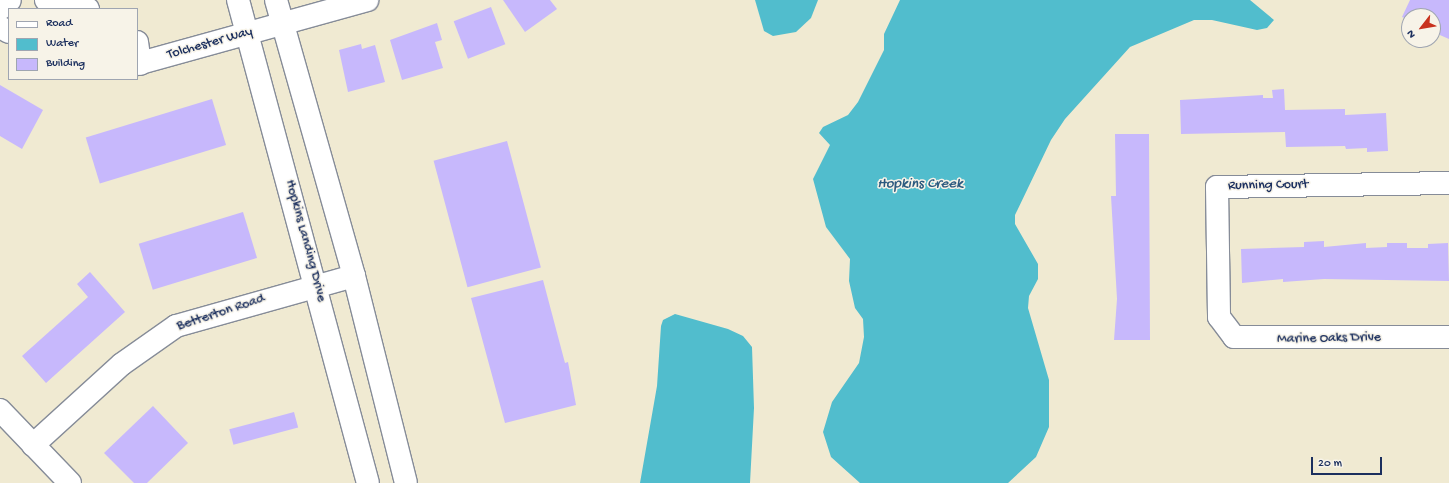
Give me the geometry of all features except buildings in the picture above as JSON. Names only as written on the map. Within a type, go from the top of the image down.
[{"type":"street","points":[[0,9],[10,0]]},
{"type":"street","points":[[46,0],[83,8]]},
{"type":"street","name":"Hopkins Landing Drive","points":[[238,0],[317,285],[368,483]]},
{"type":"street","points":[[276,0],[354,276],[406,483]]},
{"type":"street","name":"Tolchester Way","points":[[138,64],[248,34],[282,22],[367,0]]},
{"type":"street","name":"Running Court","points":[[1218,317],[1217,187],[1449,183]]},
{"type":"street","name":"Betterton Road","points":[[33,445],[122,364],[176,326],[317,285],[354,276]]},
{"type":"street","name":"Marine Oaks Drive","points":[[1218,317],[1234,337],[1449,337]]},
{"type":"street","points":[[0,410],[70,483]]},
{"type":"water","points":[[755,0],[818,0],[811,18],[796,32],[773,36],[764,31]]},
{"type":"water","name":"Hopkins Creek","points":[[900,0],[1250,0],[1274,20],[1267,28],[1257,30],[1212,20],[1194,20],[1130,47],[1065,119],[1051,140],[1015,215],[1015,224],[1038,264],[1038,279],[1029,296],[1028,308],[1049,380],[1049,427],[1036,457],[1008,483],[860,483],[831,457],[823,432],[832,402],[859,363],[864,337],[863,319],[855,308],[849,281],[850,259],[826,227],[813,179],[830,145],[819,133],[823,127],[848,115],[858,102],[884,50],[884,34]]},
{"type":"water","points":[[675,314],[728,329],[743,336],[752,347],[754,408],[750,483],[640,483],[657,386],[661,326],[663,320]]}]
